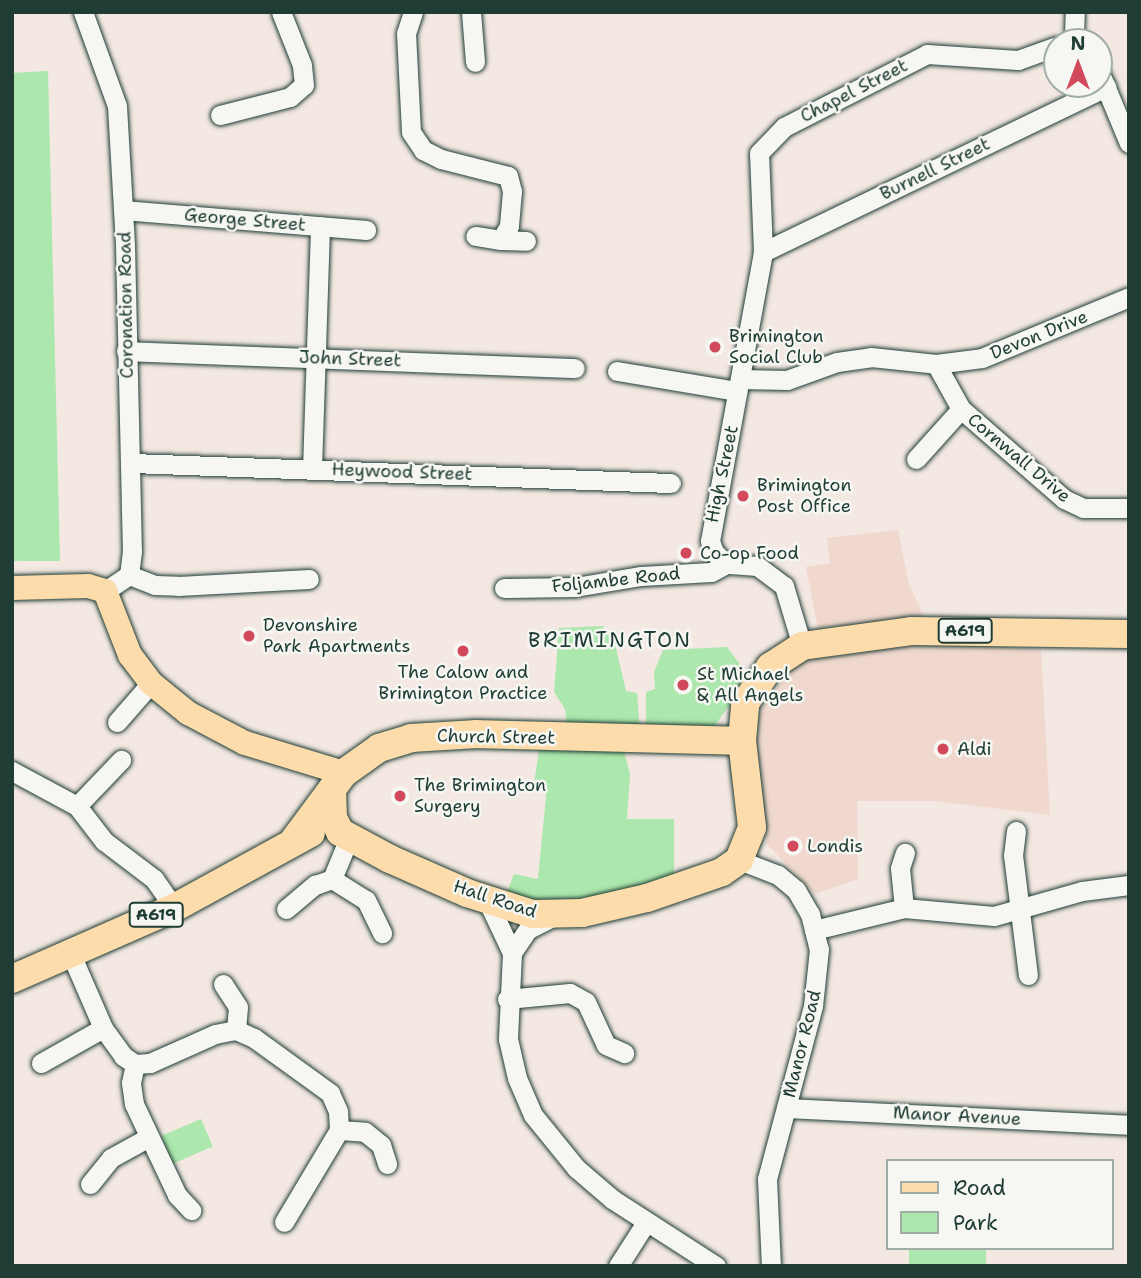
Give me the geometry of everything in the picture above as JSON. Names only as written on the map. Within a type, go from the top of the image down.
[{"type":"highway","name":"A619","points":[[695,740],[745,703],[770,667],[802,646],[911,631],[1129,634]]},
{"type":"highway","points":[[739,860],[752,827],[742,740],[745,703]]},
{"type":"highway","name":"Church Street","points":[[294,840],[338,781],[379,748],[439,736],[742,740]]},
{"type":"highway","points":[[338,781],[333,818],[344,835]]},
{"type":"highway","name":"A619","points":[[12,979],[174,908],[271,858],[306,834],[344,835]]},
{"type":"highway","name":"Hall Road","points":[[344,835],[487,900],[554,916],[647,898],[722,872],[739,860]]},
{"type":"main road","points":[[12,588],[88,586],[105,591],[130,655],[151,683],[211,729],[338,781]]},
{"type":"street","name":"Coronation Road","points":[[83,12],[117,106],[132,463],[129,575]]},
{"type":"street","points":[[220,116],[290,97],[304,85],[302,65],[281,12]]},
{"type":"street","points":[[413,12],[406,33],[411,132],[423,150],[441,159],[508,176],[512,191],[509,226],[501,240]]},
{"type":"street","points":[[471,12],[475,62]]},
{"type":"street","name":"Chapel Street","points":[[764,252],[759,153],[784,127],[927,54],[1018,60],[1043,51]]},
{"type":"street","name":"Burnell Street","points":[[764,252],[1063,98]]},
{"type":"street","points":[[1110,98],[1129,143]]},
{"type":"street","name":"George Street","points":[[123,210],[366,230]]},
{"type":"street","points":[[312,469],[320,226]]},
{"type":"street","points":[[475,236],[527,241]]},
{"type":"street","name":"High Street","points":[[726,564],[714,552],[710,529],[764,252]]},
{"type":"street","name":"Devon Drive","points":[[738,385],[786,380],[837,362],[871,357],[936,364],[982,358],[1129,298]]},
{"type":"street","name":"John Street","points":[[126,351],[575,368]]},
{"type":"street","name":"Cornwall Drive","points":[[936,364],[961,409],[1064,499],[1083,508],[1129,508]]},
{"type":"street","points":[[617,371],[738,385]]},
{"type":"street","points":[[916,459],[961,409]]},
{"type":"street","name":"Heywood Street","points":[[132,463],[671,483]]},
{"type":"street","points":[[726,564],[757,566],[784,586],[802,646]]},
{"type":"street","name":"Foljambe Road","points":[[504,588],[575,587],[640,576],[711,572],[726,564]]},
{"type":"street","points":[[105,591],[129,575],[155,585],[178,586],[309,579]]},
{"type":"street","points":[[117,722],[151,683]]},
{"type":"street","points":[[77,806],[121,760]]},
{"type":"street","points":[[12,771],[77,806],[104,841],[154,879],[174,908]]},
{"type":"street","points":[[1016,831],[1013,855],[1022,910],[1028,975]]},
{"type":"street","points":[[332,879],[344,835]]},
{"type":"street","points":[[904,908],[901,868],[905,853]]},
{"type":"street","name":"Manor Road","points":[[739,860],[778,875],[796,890],[814,930],[820,973],[767,1179],[771,1266]]},
{"type":"street","points":[[286,909],[315,885],[332,879]]},
{"type":"street","points":[[332,879],[366,900],[382,933]]},
{"type":"street","points":[[814,930],[904,908],[994,916],[1082,891],[1129,885]]},
{"type":"street","points":[[487,900],[512,953]]},
{"type":"street","points":[[554,916],[528,929],[512,953],[508,1039],[517,1078],[533,1115],[576,1168],[645,1224],[716,1266]]},
{"type":"street","points":[[70,952],[103,1028],[123,1056],[135,1063],[150,1063],[215,1034],[236,1030],[254,1038],[330,1093],[338,1111],[339,1130],[285,1222]]},
{"type":"street","points":[[223,984],[239,1007],[236,1030]]},
{"type":"street","points":[[508,999],[570,993],[586,1002],[606,1045],[624,1053]]},
{"type":"street","points":[[41,1063],[103,1028]]},
{"type":"street","points":[[135,1063],[131,1092],[177,1195],[191,1210]]},
{"type":"street","name":"Manor Avenue","points":[[786,1108],[1129,1125]]},
{"type":"street","points":[[339,1130],[365,1132],[382,1144],[387,1164]]},
{"type":"street","points":[[90,1184],[111,1158],[149,1137]]},
{"type":"street","points":[[618,1266],[645,1224]]},
{"type":"shaded area","points":[[898,530],[909,585],[924,616],[818,629],[806,567],[830,563],[827,538]]},
{"type":"shaded area","points":[[902,642],[1041,649],[1050,815],[935,801],[857,801],[858,879],[815,894],[766,843],[755,749],[758,714],[790,669],[819,655]]},
{"type":"green space","points":[[48,71],[60,561],[12,561],[12,73]]},
{"type":"green space","points":[[603,626],[616,648],[626,691],[637,693],[640,732],[567,728],[565,709],[554,692],[559,628]]},
{"type":"green space","points":[[727,647],[742,667],[738,693],[716,724],[702,735],[646,732],[646,692],[655,689],[654,672],[663,650]]},
{"type":"green space","points":[[539,750],[624,751],[630,774],[627,819],[674,819],[674,876],[614,894],[546,906],[507,892],[514,874],[538,879],[547,786],[534,784]]},
{"type":"green space","points":[[201,1119],[213,1147],[173,1163],[161,1136]]},
{"type":"green space","points":[[909,1250],[986,1250],[986,1266],[909,1266]]},
{"type":"place","name":"Brimington Social Club","points":[[715,347]]},
{"type":"place","name":"Brimington Post Office","points":[[743,496]]},
{"type":"place","name":"Co-op Food","points":[[686,553]]},
{"type":"place","name":"Devonshire Park Apartments","points":[[249,636]]},
{"type":"place","name":"The Calow and Brimington Practice","points":[[463,651]]},
{"type":"place","name":"St Michael & All Angels","points":[[683,685]]},
{"type":"place","name":"Aldi","points":[[943,749]]},
{"type":"place","name":"The Brimington Surgery","points":[[400,796]]},
{"type":"place","name":"Londis","points":[[793,846]]},
{"type":"district","name":"BRIMINGTON","points":[[610,640]]}]
